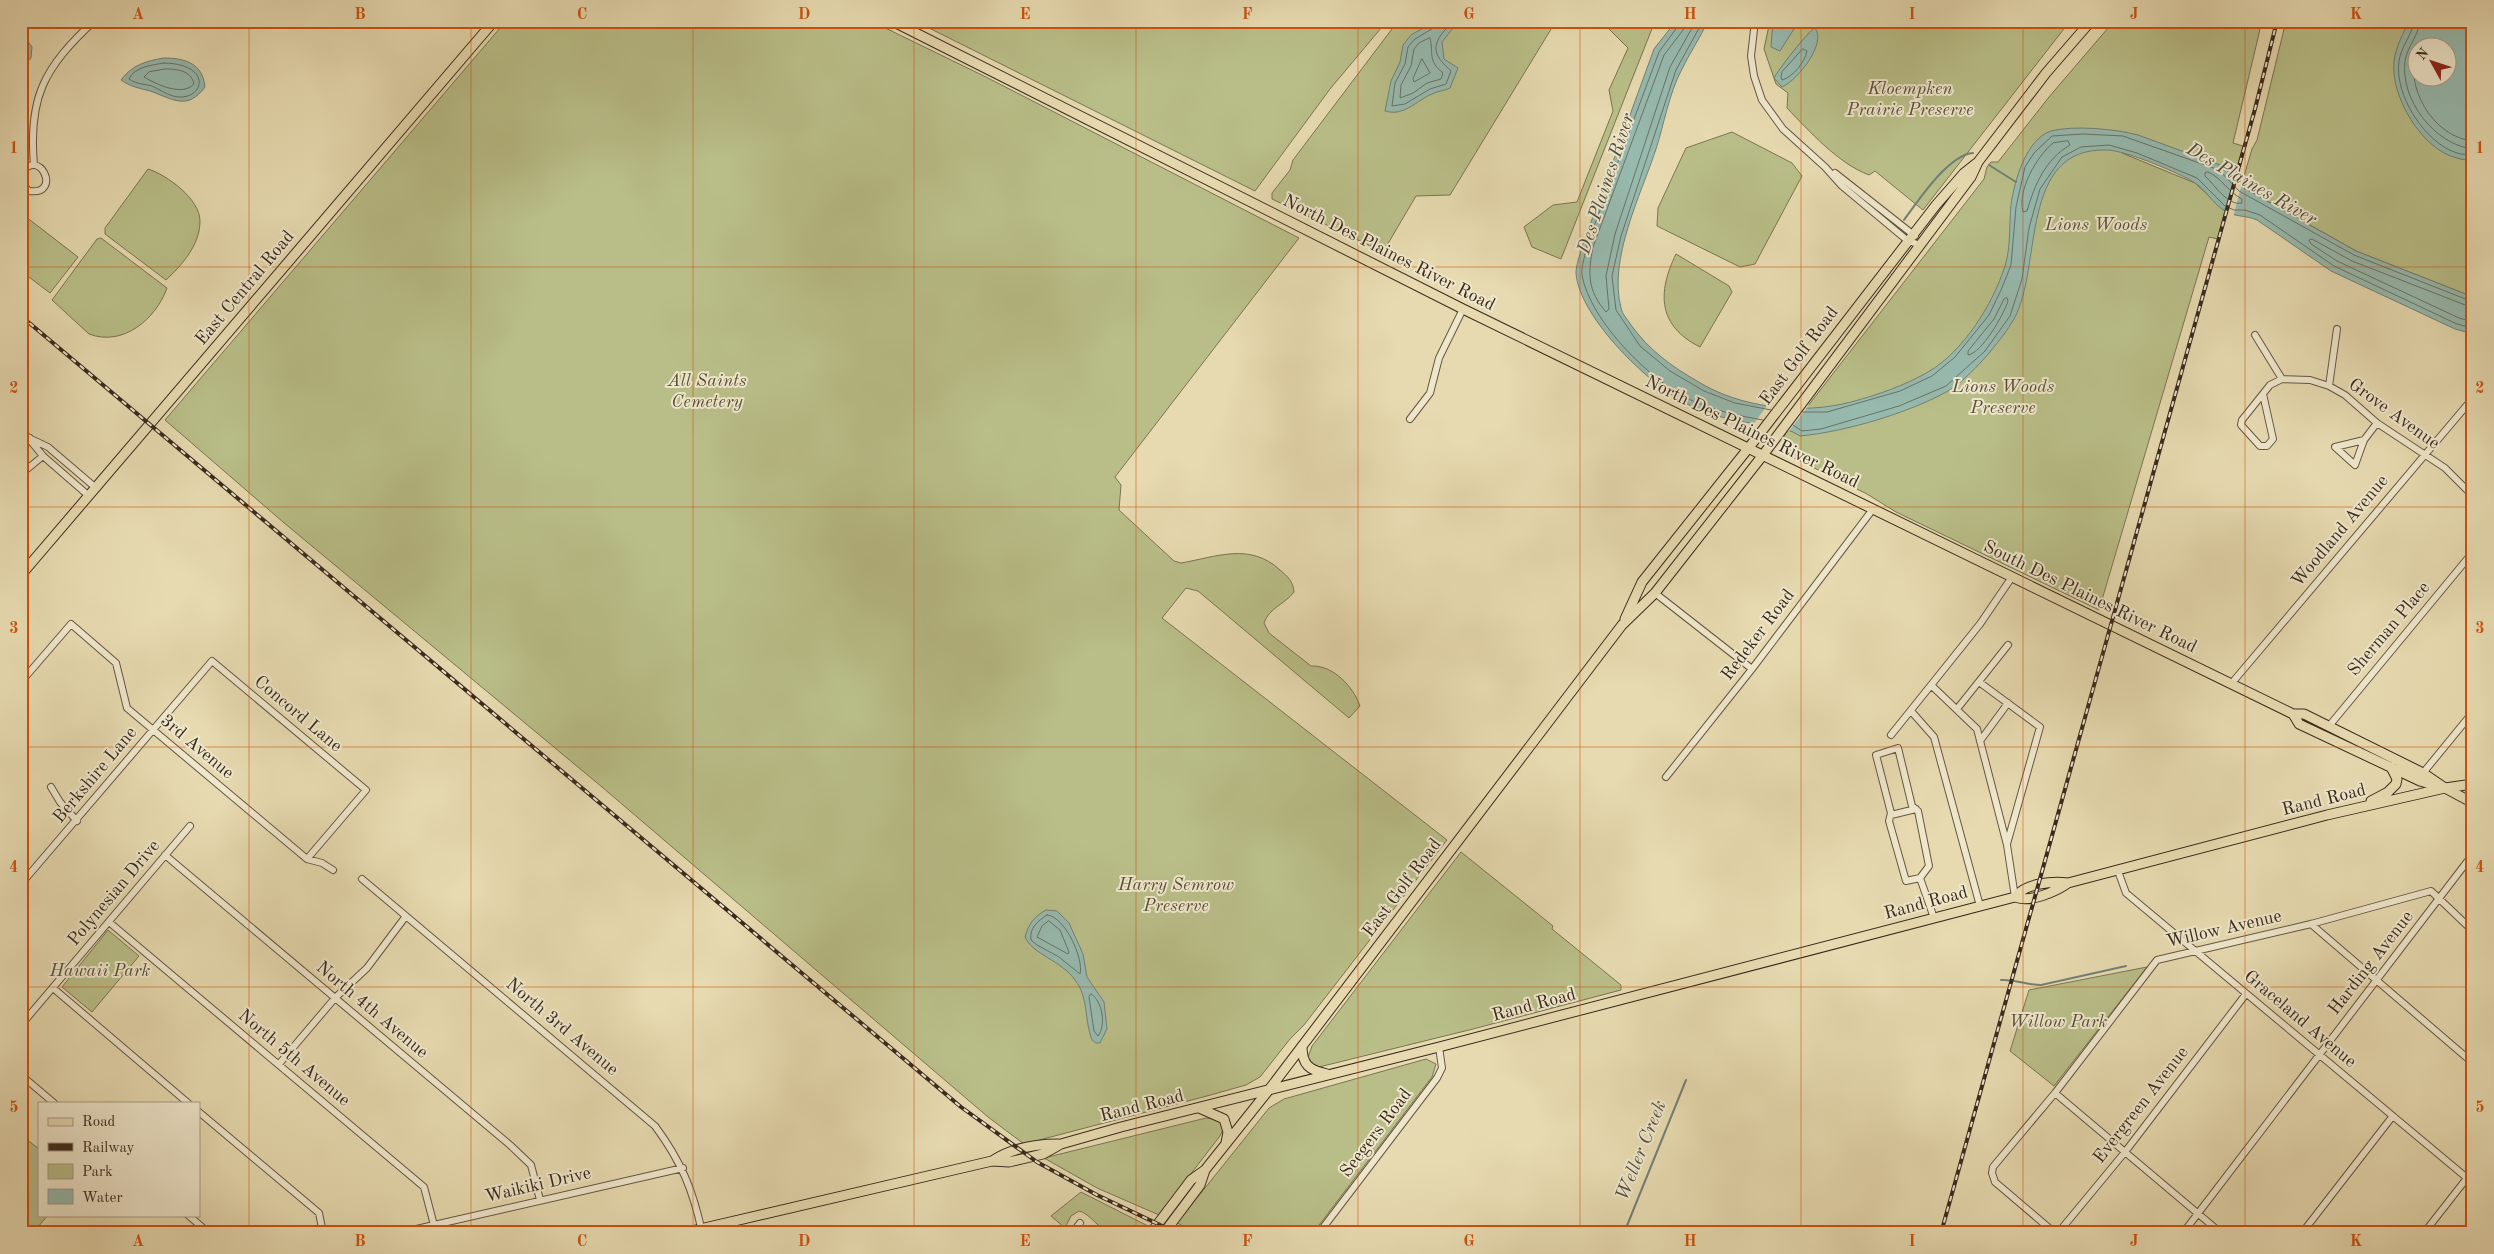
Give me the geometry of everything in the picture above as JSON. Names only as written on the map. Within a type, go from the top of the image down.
[{"type":"main road","name":"East Central Road","points":[[21,575],[494,21]]},
{"type":"main road","name":"North Des Plaines River Road","points":[[892,21],[1463,309],[1873,509]]},
{"type":"main road","name":"East Golf Road","points":[[1151,1233],[1191,1180],[1205,1170],[1268,1091],[1622,625],[1655,594],[1763,455],[1971,177],[1978,162],[2046,73],[2091,21]]},
{"type":"main road","name":"East Golf Road","points":[[1622,625],[1642,582],[1749,448],[1911,237],[1964,173],[1978,162]]},
{"type":"main road","name":"South Des Plaines River Road","points":[[1873,509],[2293,714],[2304,714],[2329,726],[2423,773],[2445,788],[2473,803]]},
{"type":"main road","name":"South Des Plaines River Road","points":[[2293,714],[2299,724],[2420,781],[2445,788]]},
{"type":"main road","points":[[2359,807],[2388,792],[2396,784],[2396,776],[2391,767]]},
{"type":"main road","name":"Rand Road","points":[[683,1233],[702,1231],[987,1162],[1009,1162],[1042,1154],[1061,1144],[2015,896],[2022,900],[2058,890],[2068,883],[2359,807],[2445,788],[2473,784]]},
{"type":"main road","points":[[1302,1046],[1303,1061],[1306,1066],[1317,1072],[1330,1075]]},
{"type":"main road","points":[[1199,1108],[1224,1119],[1228,1132],[1226,1143]]},
{"type":"main road","name":"East Golf Road","points":[[1164,1233],[1200,1186],[1205,1170]]},
{"type":"street","points":[[34,166],[35,108],[41,88],[53,66],[94,21]]},
{"type":"street","points":[[1755,21],[1751,56],[1754,76],[1762,100],[1783,129],[1825,167],[1921,245]]},
{"type":"street","points":[[21,174],[26,168],[34,166],[45,172],[45,185],[34,192],[25,189],[21,184]]},
{"type":"street","points":[[1410,419],[1430,393],[1439,358],[1463,309]]},
{"type":"street","points":[[2329,386],[2337,329]]},
{"type":"street","points":[[2255,335],[2282,379],[2270,385],[2242,420],[2241,425],[2260,446],[2264,447],[2272,443],[2273,439],[2263,394]]},
{"type":"street","name":"Grove Avenue","points":[[2282,379],[2310,380],[2329,386],[2345,395],[2377,423],[2424,456],[2445,468],[2473,496]]},
{"type":"street","name":"Woodland Avenue","points":[[2230,684],[2473,398]]},
{"type":"street","points":[[2364,440],[2335,448],[2355,465],[2364,440],[2377,423]]},
{"type":"street","points":[[21,429],[43,456],[89,496]]},
{"type":"street","points":[[30,438],[48,446],[96,488]]},
{"type":"street","points":[[21,449],[30,438]]},
{"type":"street","points":[[21,474],[43,456]]},
{"type":"street","name":"Redeker Road","points":[[1666,777],[1873,509]]},
{"type":"street","name":"Sherman Place","points":[[2329,726],[2473,552]]},
{"type":"street","points":[[1891,735],[1980,624],[2012,577]]},
{"type":"street","points":[[1655,594],[1752,668]]},
{"type":"street","name":"3rd Avenue","points":[[21,682],[71,624],[116,663],[127,708],[307,859],[322,863],[333,870]]},
{"type":"street","points":[[1957,709],[2008,645]]},
{"type":"street","name":"Berkshire Lane","points":[[21,884],[212,661]]},
{"type":"street","name":"Concord Lane","points":[[212,661],[366,790],[307,859]]},
{"type":"street","points":[[1979,682],[2040,727],[2007,845]]},
{"type":"street","points":[[1931,685],[1977,729],[2007,845],[2015,896]]},
{"type":"street","points":[[1980,741],[2008,703]]},
{"type":"street","points":[[1911,711],[1934,737],[1980,906]]},
{"type":"street","points":[[2423,773],[2473,712]]},
{"type":"street","points":[[1898,748],[1912,806],[1916,810],[1929,866],[1920,878],[1906,881],[1889,821],[1891,815],[1876,755],[1898,748]]},
{"type":"street","points":[[51,787],[60,802],[76,821]]},
{"type":"street","points":[[1891,815],[1916,810]]},
{"type":"street","name":"Polynesian Drive","points":[[21,1025],[190,826]]},
{"type":"street","name":"Harding Avenue","points":[[2183,1233],[2318,1054],[2376,982],[2473,854]]},
{"type":"street","name":"North 4th Avenue","points":[[165,855],[531,1165],[540,1200]]},
{"type":"street","name":"Graceland Avenue","points":[[2118,871],[2126,893],[2473,1183]]},
{"type":"street","points":[[1920,878],[1934,918]]},
{"type":"street","name":"North 3rd Avenue","points":[[362,879],[655,1126],[683,1168],[690,1183],[702,1231]]},
{"type":"street","name":"Willow Avenue","points":[[2056,1233],[1995,1182],[1992,1173],[1996,1163],[2054,1093],[2157,960],[2311,924],[2430,891],[2440,898]]},
{"type":"street","points":[[2440,898],[2473,932]]},
{"type":"street","points":[[279,1064],[335,998],[367,968],[406,916]]},
{"type":"street","name":"North 5th Avenue","points":[[109,922],[424,1187],[436,1233]]},
{"type":"street","points":[[2311,924],[2376,982],[2473,1063]]},
{"type":"street","points":[[52,988],[187,1102]]},
{"type":"street","name":"Evergreen Avenue","points":[[2056,1233],[2125,1152],[2246,994]]},
{"type":"street","name":"Seegers Road","points":[[1319,1233],[1437,1078],[1442,1068],[1439,1047]]},
{"type":"street","points":[[21,1075],[53,1102]]},
{"type":"street","points":[[2054,1093],[2221,1233]]},
{"type":"street","points":[[200,1113],[319,1213],[323,1233]]},
{"type":"street","points":[[2302,1233],[2392,1117]]},
{"type":"street","name":"Waikiki Drive","points":[[399,1233],[683,1168]]},
{"type":"street","points":[[2424,1233],[2467,1178]]},
{"type":"street","points":[[189,1216],[209,1233]]},
{"type":"street","points":[[1072,1233],[1080,1222]]},
{"type":"green space","name":"All Saints Cemetery","points":[[506,21],[871,21],[986,77],[1299,238],[1115,477],[1121,485],[1119,510],[1174,561],[1181,563],[1220,555],[1245,554],[1269,561],[1285,575],[1291,582],[1294,592],[1273,610],[1264,623],[1269,633],[1311,666],[1327,669],[1347,684],[1360,706],[1349,718],[1198,591],[1186,588],[1162,618],[1447,840],[1304,1025],[1290,1039],[1260,1077],[1246,1085],[1024,1144],[988,1117],[602,787],[283,522],[165,420]]},
{"type":"green space","points":[[915,21],[1387,21],[1330,89],[1255,191]]},
{"type":"green space","points":[[1398,21],[1556,21],[1450,195],[1416,196],[1383,252],[1272,199],[1272,193],[1290,170],[1293,160]]},
{"type":"green space","points":[[1601,21],[1655,21],[1561,259],[1532,247],[1524,227],[1553,205],[1577,202],[1613,111],[1609,90],[1628,48]]},
{"type":"green space","name":"Kloempken Prairie Preserve","points":[[1770,21],[2070,21],[1923,210],[1875,171],[1869,175],[1836,155],[1787,108],[1788,93],[1776,84],[1764,49]]},
{"type":"green space","name":"Lions Woods Preserve","points":[[2114,21],[2262,21],[2233,143],[2243,146],[2234,179],[2223,166],[2122,153],[2195,183],[2225,211],[2218,239],[2209,237],[2099,610],[1896,512],[1867,494],[1794,458],[1783,447],[1783,439],[1787,430],[1790,429],[1984,179],[1987,167],[1991,162],[1998,162],[2049,97]]},
{"type":"green space","points":[[2286,21],[2473,21],[2473,297],[2356,251],[2241,186],[2252,149],[2257,140]]},
{"type":"green space","points":[[1732,132],[1792,163],[1802,176],[1755,264],[1740,267],[1657,226],[1658,208],[1686,148]]},
{"type":"green space","points":[[148,169],[173,182],[189,196],[199,213],[200,221],[197,238],[184,261],[166,280],[105,234],[105,228]]},
{"type":"green space","points":[[21,213],[78,257],[50,293],[21,271]]},
{"type":"green space","points":[[101,238],[167,288],[155,310],[146,320],[137,328],[114,337],[89,334],[52,300],[97,239]]},
{"type":"green space","points":[[1676,254],[1729,286],[1732,292],[1700,347],[1686,339],[1676,329],[1669,319],[1665,307],[1666,282]]},
{"type":"green space","points":[[1461,852],[1553,926],[1552,929],[1621,985],[1621,990],[1319,1067],[1311,1065],[1308,1057],[1312,1046]]},
{"type":"green space","name":"Hawaii Park","points":[[108,930],[139,956],[92,1012],[62,987]]},
{"type":"green space","name":"Willow Park","points":[[2147,967],[2054,1086],[2010,1051],[2029,990]]},
{"type":"green space","points":[[1426,1059],[1436,1064],[1432,1077],[1313,1233],[1198,1233],[1177,1223],[1269,1108],[1284,1099]]},
{"type":"green space","points":[[1206,1118],[1220,1120],[1224,1127],[1220,1136],[1159,1215],[1097,1188],[1044,1158]]},
{"type":"green space","points":[[21,1135],[38,1148],[38,1216],[47,1216],[33,1233],[21,1233]]},
{"type":"green space","points":[[1081,1192],[1150,1227],[1146,1233],[1111,1233],[1079,1211],[1071,1216],[1065,1228],[1051,1216]]},
{"type":"water","points":[[1435,21],[1454,21],[1456,24],[1442,42],[1444,59],[1458,68],[1450,88],[1432,94],[1404,110],[1398,112],[1385,111],[1391,81],[1400,62],[1403,45],[1411,35]]},
{"type":"water","name":"Des Plaines River","points":[[1676,21],[1708,21],[1684,65],[1670,99],[1656,149],[1622,248],[1618,289],[1624,315],[1645,342],[1678,369],[1697,381],[1732,398],[1752,403],[1792,408],[1832,406],[1890,390],[1910,382],[1941,363],[1965,340],[1985,311],[2000,281],[2008,251],[2011,205],[2015,185],[2028,152],[2042,136],[2051,131],[2071,128],[2118,131],[2138,135],[2223,166],[2242,187],[2356,251],[2473,297],[2473,334],[2455,329],[2331,271],[2257,220],[2226,212],[2199,186],[2188,179],[2138,158],[2107,150],[2079,154],[2059,168],[2046,188],[2038,214],[2023,297],[2014,319],[1984,358],[1965,378],[1948,391],[1896,414],[1856,426],[1800,436],[1786,429],[1732,420],[1691,406],[1657,384],[1620,350],[1603,330],[1590,310],[1580,291],[1576,273],[1583,244],[1654,49]]},
{"type":"water","points":[[1773,21],[1799,21],[1780,51],[1771,47]]},
{"type":"water","points":[[2409,21],[2473,21],[2473,160],[2463,160],[2444,153],[2421,133],[2411,120],[2397,90],[2394,75],[2394,61],[2398,45]]},
{"type":"water","points":[[1815,28],[1818,35],[1817,43],[1809,61],[1796,77],[1782,87],[1774,78],[1794,51]]},
{"type":"water","points":[[21,32],[32,47],[31,58],[21,69]]},
{"type":"water","points":[[164,58],[179,59],[196,67],[201,72],[205,87],[192,99],[179,101],[132,86],[121,80],[140,64]]},
{"type":"water","points":[[1046,910],[1057,911],[1069,923],[1083,954],[1087,977],[1104,1002],[1107,1029],[1100,1043],[1092,1040],[1082,994],[1075,980],[1063,968],[1034,948],[1025,937],[1033,921]]},
{"type":"pier","points":[[2235,176],[2242,183],[2233,218],[2225,214]]},
{"type":"pier","points":[[1769,403],[1809,405],[1789,431],[1752,426]]},
{"type":"waterway","points":[[1904,220],[1925,191],[1944,170],[1963,156],[1973,153]]},
{"type":"waterway","points":[[1989,165],[2016,182]]},
{"type":"waterway","name":"Weller Creek","points":[[2001,980],[2041,985],[2126,966]]},
{"type":"waterway","name":"Weller Creek","points":[[1624,1233],[1686,1080]]},
{"type":"railway","points":[[1941,1233],[2255,109],[2277,21]]},
{"type":"railway","points":[[21,316],[961,1107],[1037,1162],[1097,1195],[1177,1233]]},
{"type":"park label","name":"Lions Woods","points":[[2096,225]]},
{"type":"park label","name":"Harry Semrow Preserve","points":[[1176,895]]}]
